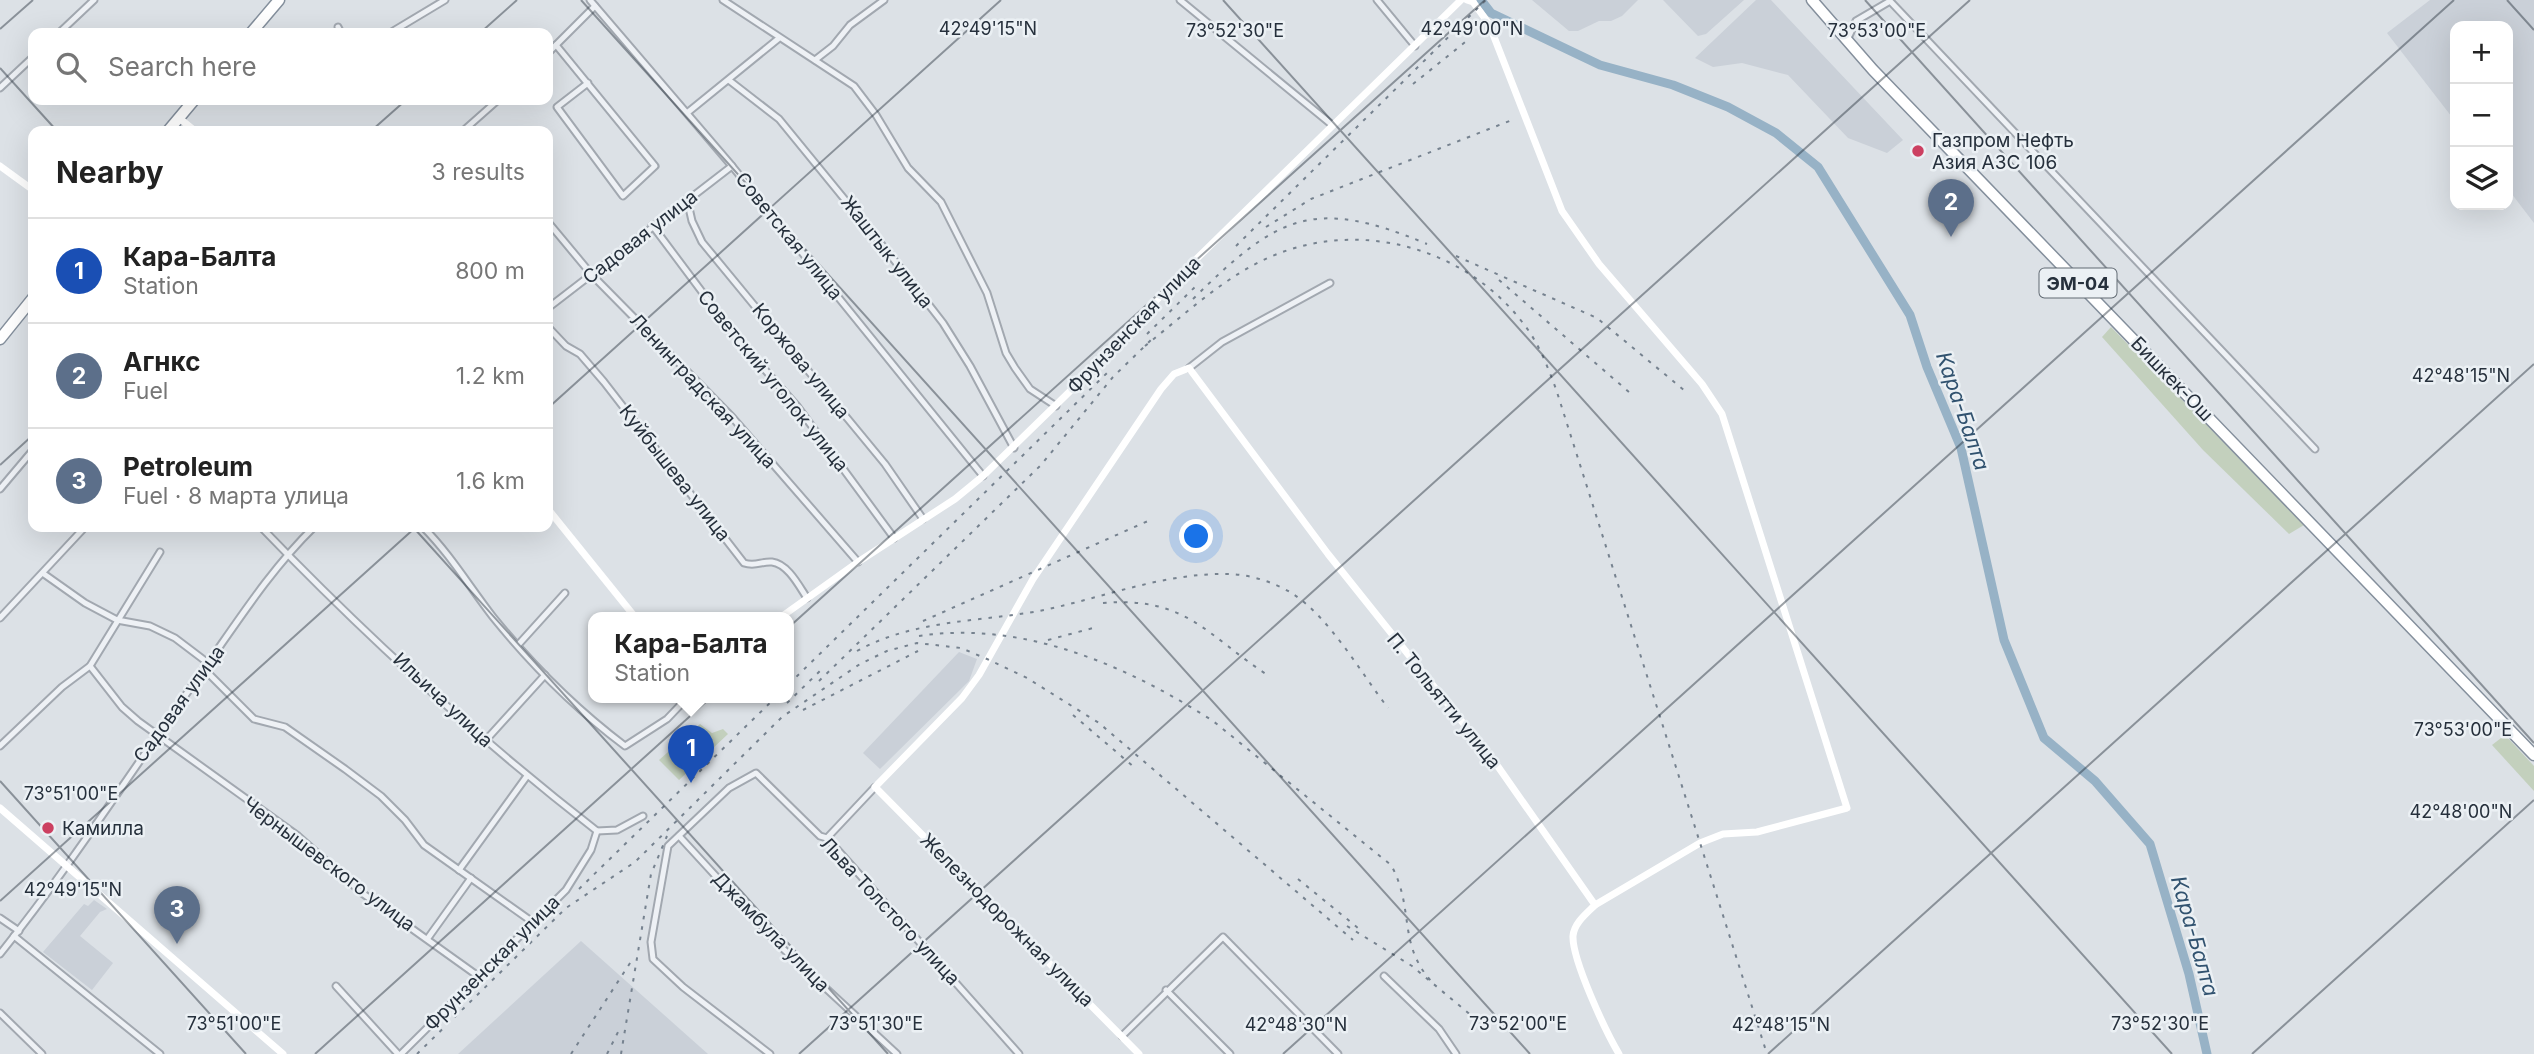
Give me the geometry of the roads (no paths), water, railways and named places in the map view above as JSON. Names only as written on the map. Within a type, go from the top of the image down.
[{"type":"highway","points":[[255,28],[279,0]]},
{"type":"highway","name":"Бишкек-Ош","points":[[1812,0],[1883,80],[2534,755]]},
{"type":"highway","points":[[175,126],[182,121],[191,105]]},
{"type":"highway","points":[[0,339],[28,305]]},
{"type":"street","points":[[64,28],[94,0]]},
{"type":"street","points":[[398,28],[445,0]]},
{"type":"street","name":"Советская улица","points":[[590,0],[732,166],[983,476]]},
{"type":"street","points":[[723,0],[778,39],[854,86],[876,115],[908,168],[941,202],[987,293],[1006,353],[1030,389],[1056,406]]},
{"type":"street","points":[[815,60],[833,46],[850,25],[884,0]]},
{"type":"street","points":[[1180,0],[1331,124]]},
{"type":"street","points":[[1377,0],[1416,47]]},
{"type":"street","name":"Фрунзенская улица","points":[[788,612],[858,562],[956,499],[983,476],[1056,406],[1177,278],[1331,124],[1416,47],[1461,0]]},
{"type":"street","points":[[1466,0],[1473,2],[1489,24],[1562,211],[1599,264],[1702,384],[1722,414],[1847,808],[1757,832],[1723,834],[1700,844],[1595,905],[1576,926],[1573,936],[1581,969],[1619,1054]]},
{"type":"street","points":[[1847,38],[1856,21],[1890,1],[2315,449]]},
{"type":"street","points":[[553,48],[595,6]]},
{"type":"street","points":[[687,113],[730,81],[778,39]]},
{"type":"street","points":[[556,45],[588,83],[655,166],[623,197],[557,107],[588,83]]},
{"type":"street","points":[[0,88],[28,62]]},
{"type":"street","name":"Жаштык улица","points":[[730,81],[779,119],[943,323],[1014,447]]},
{"type":"street","points":[[476,126],[494,105]]},
{"type":"street","points":[[182,121],[188,126]]},
{"type":"street","points":[[0,166],[28,186]]},
{"type":"street","name":"Садовая улица","points":[[553,304],[652,225],[732,166]]},
{"type":"street","name":"Коржова улица","points":[[687,199],[692,221],[702,242],[885,464],[923,519]]},
{"type":"street","name":"Советский уголок улица","points":[[652,225],[735,336],[797,406],[870,501],[894,538]]},
{"type":"street","name":"Ленинградская улица","points":[[553,228],[592,275],[732,417],[858,562]]},
{"type":"street","points":[[827,838],[962,698],[979,675],[1033,579],[1161,389],[1174,374],[1189,368],[1222,342],[1331,283]]},
{"type":"street","name":"Куйбышева улица","points":[[553,332],[566,346],[580,354],[604,382],[744,563],[755,566],[771,562],[780,566],[807,598]]},
{"type":"street","name":"П. Тольятти улица","points":[[1189,368],[1328,554],[1499,768],[1595,905]]},
{"type":"street","points":[[0,489],[28,456]]},
{"type":"street","points":[[553,515],[631,612]]},
{"type":"street","points":[[0,618],[81,532]]},
{"type":"street","name":"Ильича улица","points":[[267,532],[486,740],[597,831]]},
{"type":"street","name":"Садовая улица","points":[[0,954],[66,867],[156,733],[288,554],[309,532]]},
{"type":"street","points":[[428,532],[445,548],[492,616],[545,675],[625,746],[667,719],[682,703]]},
{"type":"street","points":[[0,746],[62,687],[90,666],[160,552]]},
{"type":"street","points":[[44,574],[85,603],[117,620],[149,626],[175,638],[208,663]]},
{"type":"street","points":[[518,645],[565,593]]},
{"type":"street","name":"Чернышевского улица","points":[[90,666],[122,707],[221,783],[298,836],[362,893],[478,976]]},
{"type":"street","points":[[204,669],[254,719],[285,727],[381,796],[424,845],[534,923]]},
{"type":"street","points":[[486,740],[545,675]]},
{"type":"street","name":"Льва Толстого улица","points":[[679,836],[729,788],[756,774],[820,836],[827,838],[1019,1054]]},
{"type":"street","points":[[459,870],[527,776]]},
{"type":"street","name":"Железнодорожная улица","points":[[875,787],[1139,1054]]},
{"type":"street","points":[[0,808],[283,1054]]},
{"type":"street","points":[[597,831],[617,830],[643,816]]},
{"type":"street","name":"Фрунзенская улица","points":[[400,1054],[566,890],[591,850],[597,831]]},
{"type":"street","points":[[679,836],[665,855],[651,942],[653,959],[683,988],[770,1054]]},
{"type":"street","name":"Джамбула улица","points":[[679,836],[779,945],[897,1054]]},
{"type":"street","points":[[428,938],[471,878]]},
{"type":"street","points":[[0,918],[19,930]]},
{"type":"street","points":[[15,936],[160,1054]]},
{"type":"street","points":[[1122,1036],[1223,937],[1338,1054]]},
{"type":"street","points":[[1384,976],[1439,1029],[1456,1054]]},
{"type":"street","points":[[336,986],[400,1054]]},
{"type":"street","points":[[1166,990],[1230,1054]]},
{"type":"street","points":[[0,1013],[42,1054]]},
{"type":"waterway","name":"Кара-Балта","points":[[1481,0],[1491,13],[1600,65],[1673,85],[1728,107],[1776,133],[1818,167],[1910,315],[1927,367],[1961,448],[2004,640],[2044,738],[2095,781],[2150,844],[2189,974],[2207,1054]]},
{"type":"railway","points":[[1236,246],[1486,0]]},
{"type":"railway","points":[[1413,84],[1469,39]]},
{"type":"railway","points":[[1266,227],[1311,199],[1512,120]]},
{"type":"railway","points":[[1193,299],[1249,249],[1274,232],[1299,222],[1325,218],[1354,221],[1388,229],[1427,244]]},
{"type":"railway","points":[[1145,346],[1205,297],[1253,265],[1305,245],[1340,240],[1376,241],[1411,248],[1444,260],[1475,278],[1502,300],[1526,327],[1543,357],[1556,389],[1767,1054]]},
{"type":"railway","points":[[1456,256],[1597,318],[1685,391]]},
{"type":"railway","points":[[1499,280],[1629,392]]},
{"type":"railway","points":[[1147,334],[1197,285]]},
{"type":"railway","points":[[819,681],[1041,465],[1113,377],[1151,340]]},
{"type":"railway","points":[[794,679],[1107,373]]},
{"type":"railway","points":[[923,621],[1148,521]]},
{"type":"railway","points":[[857,651],[900,633],[923,628],[1039,611],[1176,578],[1240,575],[1277,585],[1307,604],[1332,631],[1388,708]]},
{"type":"railway","points":[[1103,603],[1132,602],[1176,612],[1211,633],[1269,676]]},
{"type":"railway","points":[[1048,640],[1093,628]]},
{"type":"railway","points":[[919,636],[958,633],[1035,641],[1073,652],[1146,682],[1213,721],[1391,865],[1403,896],[1414,954],[1432,982]]},
{"type":"railway","points":[[417,1054],[566,908],[635,862],[782,717],[860,664],[887,651],[917,643],[961,648],[987,659],[1027,678],[1099,723],[1353,940]]},
{"type":"railway","points":[[803,710],[918,651]]},
{"type":"railway","points":[[794,696],[822,669]]},
{"type":"railway","points":[[579,889],[770,703]]},
{"type":"railway","points":[[1073,715],[1134,767]]},
{"type":"railway","points":[[621,1054],[651,874],[667,836]]},
{"type":"railway","points":[[1298,879],[1358,928]]},
{"type":"railway","points":[[1347,926],[1412,966],[1479,1022]]},
{"type":"railway","points":[[571,1054],[632,960]]},
{"type":"railway","points":[[607,1054],[621,1026]]},
{"type":"place","name":"Газпром Нефть Азия АЗС 106","points":[[1918,151]]},
{"type":"place","name":"Агнкс","points":[[1951,237]]},
{"type":"place","name":"Кара-Балта","points":[[691,783]]},
{"type":"place","name":"Камилла","points":[[48,828]]},
{"type":"place","name":"Petroleum","points":[[177,944]]}]
